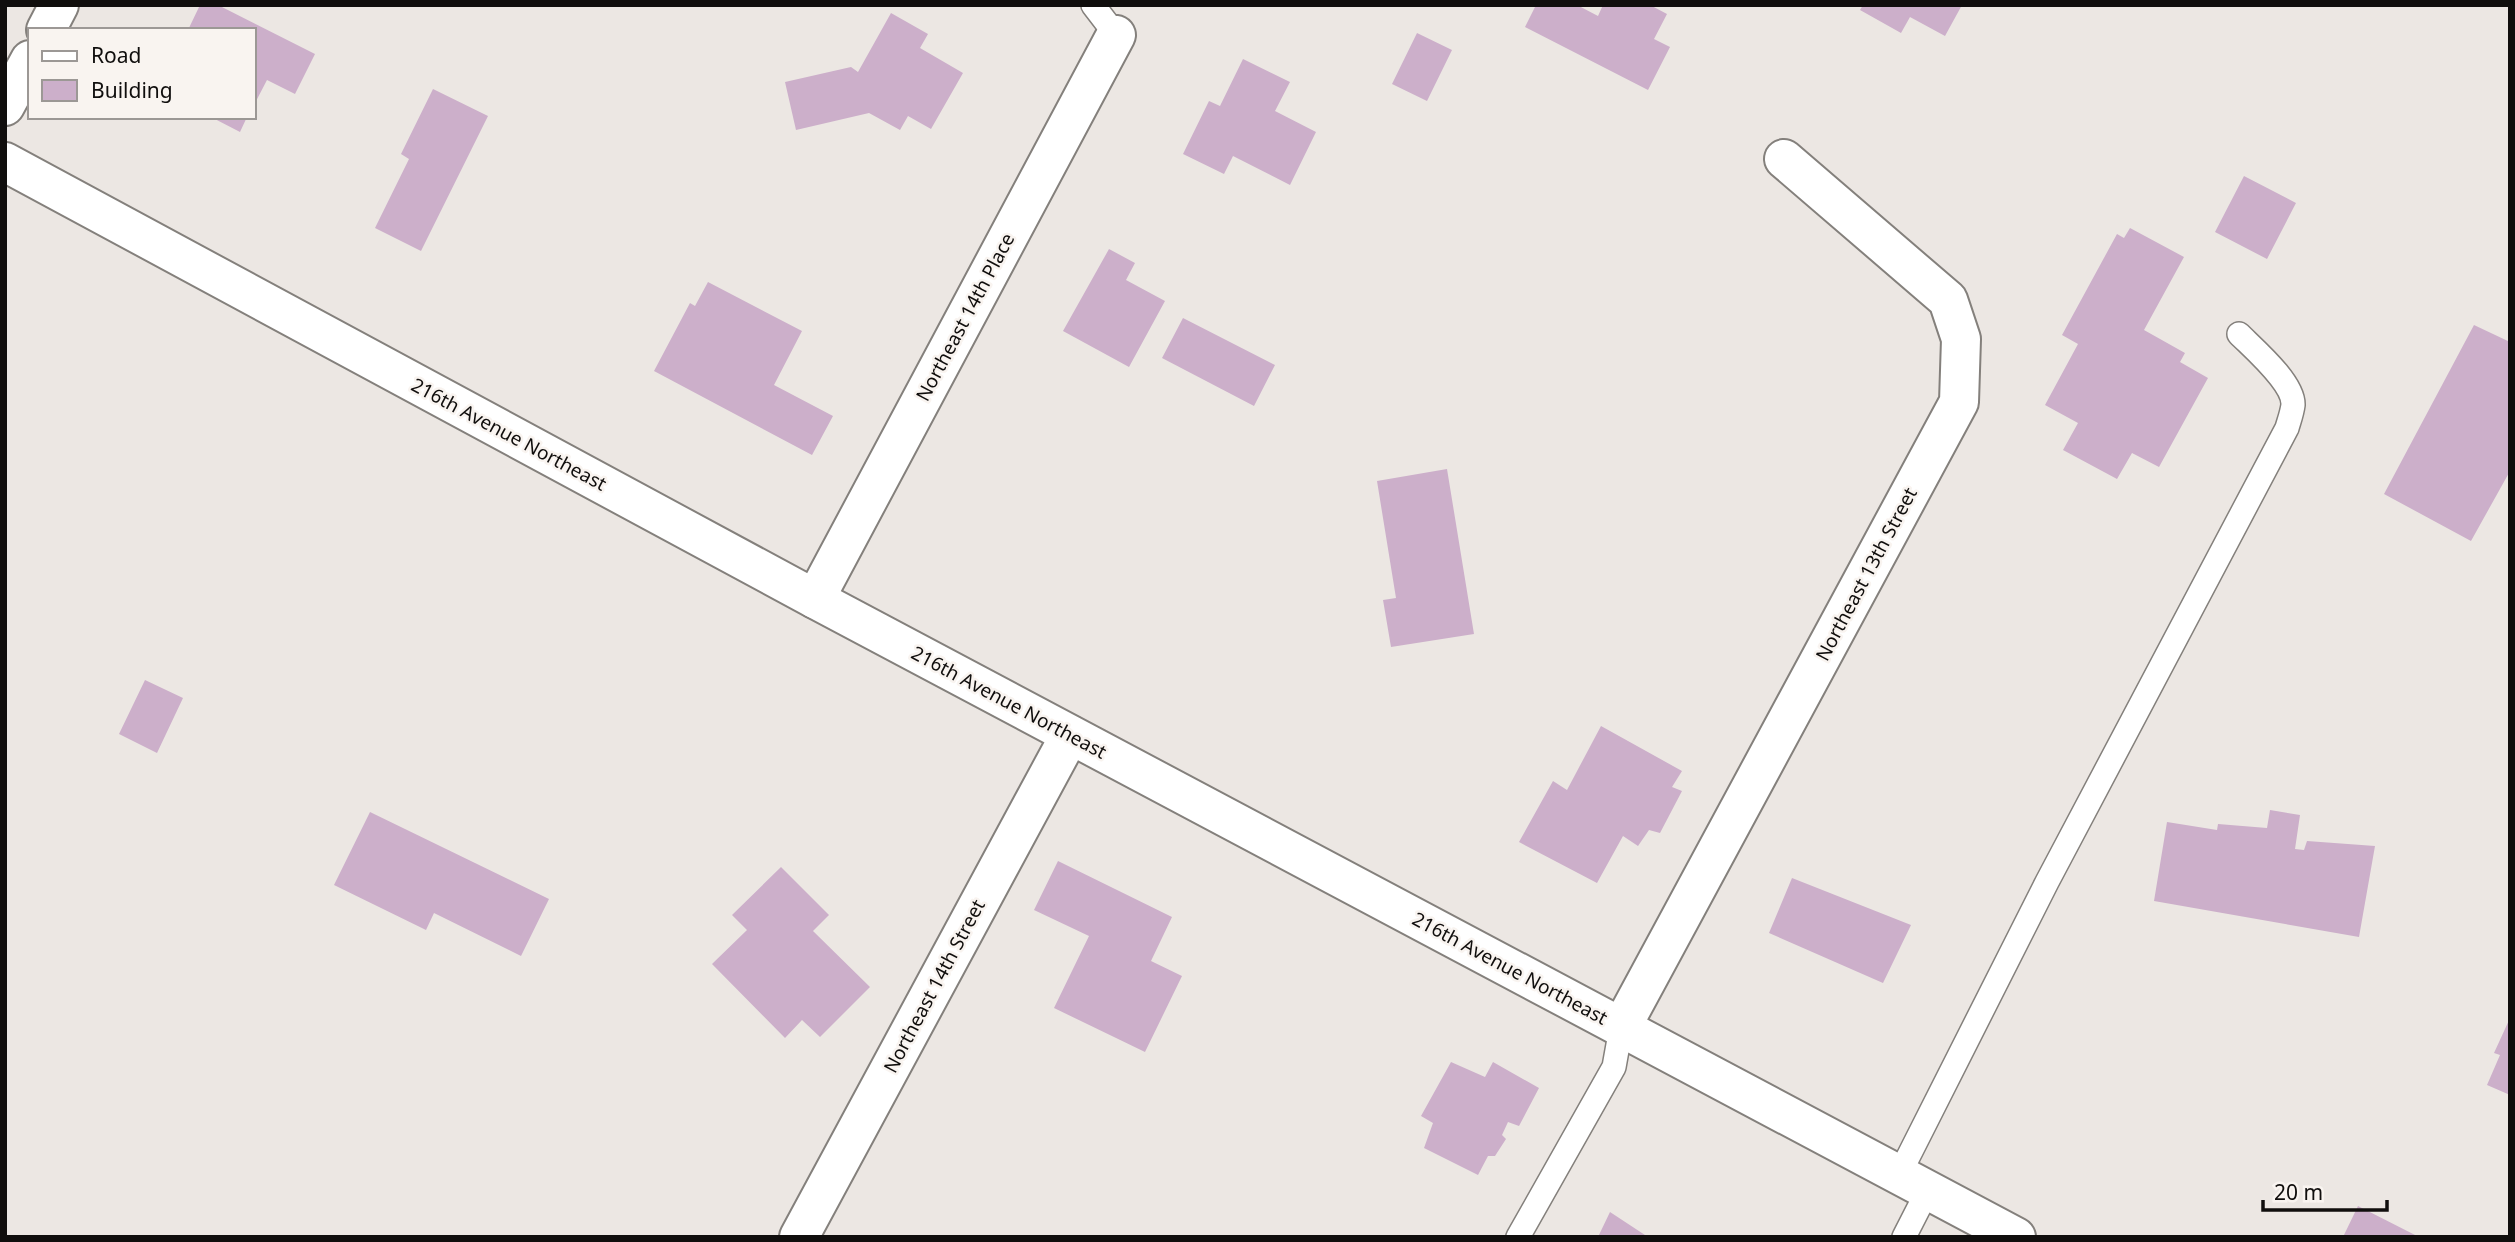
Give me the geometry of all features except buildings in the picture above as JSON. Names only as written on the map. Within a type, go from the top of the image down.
[{"type":"street","points":[[47,28],[59,5]]},
{"type":"street","name":"Northeast 14th Place","points":[[815,599],[1116,35]]},
{"type":"street","points":[[5,106],[28,64]]},
{"type":"street","name":"Northeast 13th Street","points":[[1621,1028],[1959,402],[1961,339],[1948,300],[1784,159]]},
{"type":"street","name":"216th Avenue Northeast","points":[[5,162],[815,599],[2016,1237]]},
{"type":"street","name":"Northeast 14th Street","points":[[799,1237],[1070,735]]},
{"type":"lane","points":[[1093,5],[1116,35]]},
{"type":"lane","points":[[1905,1237],[1913,1182],[2047,882],[2287,428],[2293,403],[2284,383],[2264,357],[2239,334]]},
{"type":"lane","points":[[1518,1237],[1614,1067],[1621,1028]]}]
